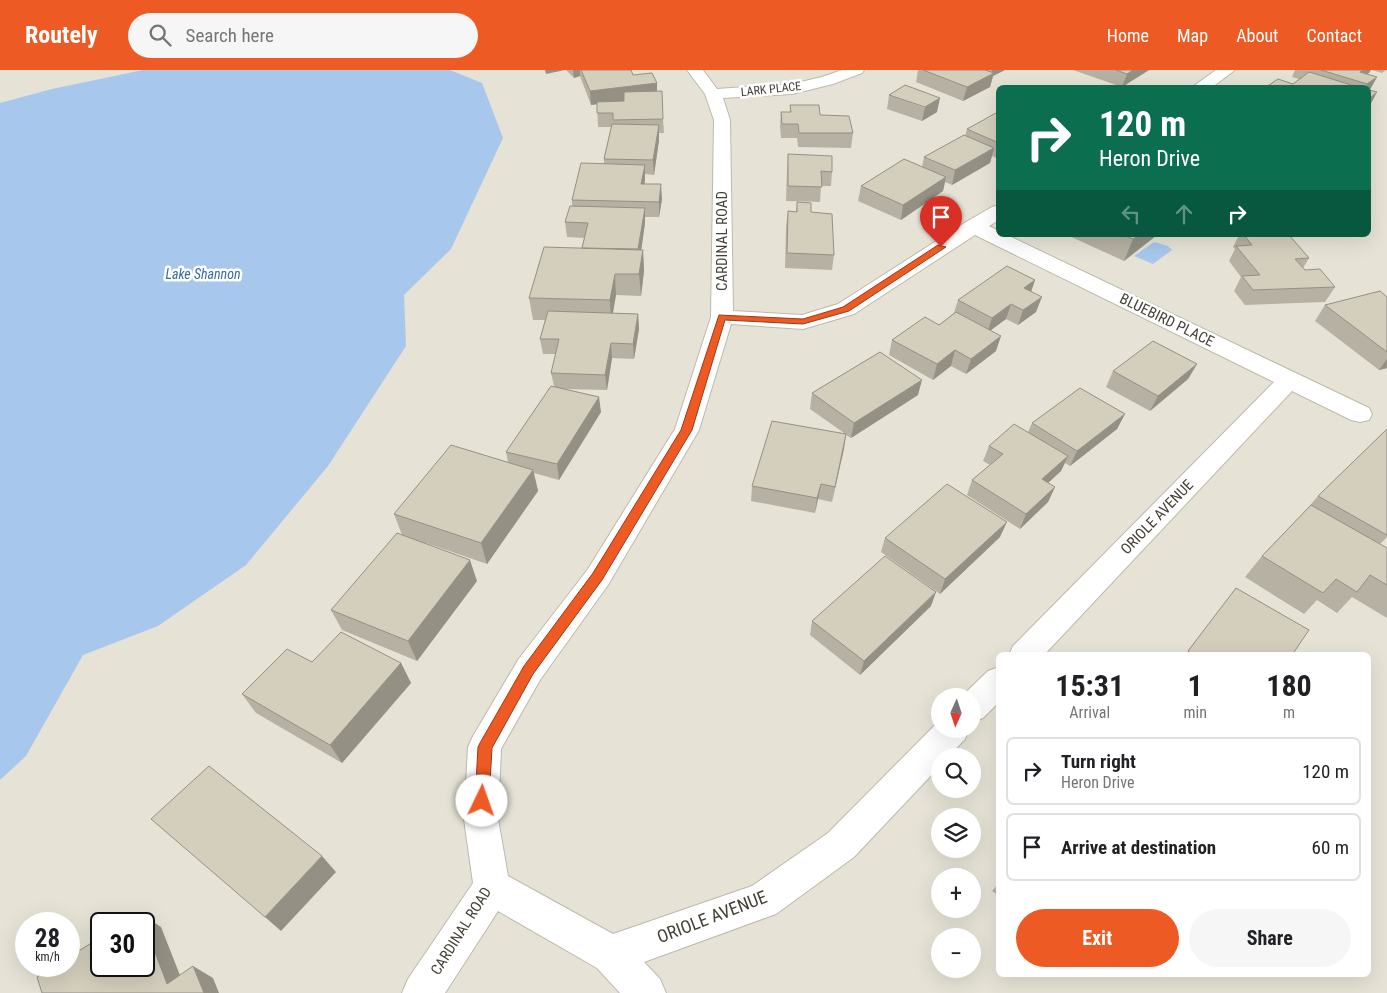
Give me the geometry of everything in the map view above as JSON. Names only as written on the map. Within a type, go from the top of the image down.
[{"type":"street","name":"CARDINAL ROAD","points":[[422,993],[492,887],[481,819],[485,747],[529,670],[598,577],[686,430],[722,317],[722,120],[713,94],[695,70]]},
{"type":"street","name":"LARK PLACE","points":[[713,94],[792,89],[827,81],[856,70]]},
{"type":"street","points":[[1204,85],[1228,70]]},
{"type":"street","points":[[722,317],[803,322],[846,309],[996,213]]},
{"type":"street","name":"BLUEBIRD PLACE","points":[[973,226],[1360,414]]},
{"type":"street","name":"ORIOLE AVENUE","points":[[1027,652],[1290,379]]},
{"type":"street","points":[[981,699],[996,684]]},
{"type":"street","name":"ORIOLE AVENUE","points":[[611,954],[763,901],[841,844],[944,738]]},
{"type":"street","points":[[492,887],[611,954],[646,993]]},
{"type":"shaded area","points":[[0,70],[1387,70],[1387,993],[0,993]]},
{"type":"water","name":"Lake Shannon","points":[[143,70],[450,70],[482,83],[503,138],[451,249],[404,295],[406,346],[328,466],[246,565],[158,626],[83,655],[26,756],[0,780],[0,103],[52,89]]},
{"type":"water","points":[[1154,242],[1168,246],[1172,250],[1153,264],[1134,256]]},
{"type":"building","points":[[581,70],[631,70],[633,75],[652,73],[657,83],[590,91]]},
{"type":"building","points":[[923,70],[985,70],[994,73],[967,87]]},
{"type":"building","points":[[1116,70],[1133,70],[1127,74]]},
{"type":"building","points":[[1321,70],[1363,70],[1360,72],[1377,77],[1367,84]]},
{"type":"building","points":[[1309,72],[1351,85],[1269,85],[1278,79],[1293,84]]},
{"type":"building","points":[[905,85],[940,98],[925,107],[889,95]]},
{"type":"building","points":[[1371,90],[1377,92],[1371,97]]},
{"type":"building","points":[[662,91],[663,119],[613,120],[613,113],[597,113],[597,102],[624,101],[624,92]]},
{"type":"building","points":[[790,105],[819,105],[820,115],[849,116],[853,133],[799,133],[798,124],[782,124],[781,112],[791,112]]},
{"type":"building","points":[[996,113],[996,142],[967,129]]},
{"type":"building","points":[[612,124],[659,125],[653,160],[604,159]]},
{"type":"building","points":[[964,135],[994,148],[955,170],[924,157]]},
{"type":"building","points":[[788,154],[832,156],[832,172],[821,171],[822,187],[788,186]]},
{"type":"building","points":[[904,159],[946,177],[903,205],[861,186]]},
{"type":"building","points":[[581,163],[645,165],[641,184],[661,184],[659,202],[572,200]]},
{"type":"building","points":[[797,202],[811,203],[811,212],[832,214],[834,255],[787,253],[788,211],[797,212]]},
{"type":"building","points":[[570,206],[645,208],[638,249],[582,248],[588,223],[565,222]]},
{"type":"building","points":[[1246,237],[1291,237],[1309,258],[1295,259],[1305,270],[1320,269],[1335,287],[1253,290],[1242,276],[1260,275],[1236,246],[1252,245]]},
{"type":"building","points":[[544,247],[643,250],[639,274],[615,274],[610,300],[529,298]]},
{"type":"building","points":[[1007,266],[1035,280],[1024,288],[1042,297],[1023,310],[1011,304],[992,318],[958,300]]},
{"type":"building","points":[[1380,291],[1387,297],[1387,352],[1325,305]]},
{"type":"building","points":[[548,311],[638,314],[633,344],[611,343],[605,375],[551,373],[559,339],[540,339]]},
{"type":"building","points":[[956,312],[1001,336],[971,359],[955,350],[937,364],[892,340],[925,317],[939,325]]},
{"type":"building","points":[[1153,341],[1197,364],[1158,396],[1113,371]]},
{"type":"building","points":[[880,352],[922,380],[854,423],[812,393]]},
{"type":"building","points":[[551,386],[599,397],[557,464],[506,452]]},
{"type":"building","points":[[1080,388],[1125,414],[1077,451],[1032,423]]},
{"type":"building","points":[[772,421],[846,434],[835,487],[821,484],[817,498],[752,486]]},
{"type":"building","points":[[1014,424],[1068,456],[1042,479],[1055,487],[1026,514],[972,480],[1003,454],[989,446]]},
{"type":"building","points":[[1387,429],[1387,535],[1318,496]]},
{"type":"building","points":[[451,445],[533,470],[481,543],[394,514]]},
{"type":"building","points":[[947,484],[1007,522],[945,579],[885,538]]},
{"type":"building","points":[[1311,505],[1387,548],[1387,585],[1370,575],[1357,592],[1336,579],[1323,593],[1262,556]]},
{"type":"building","points":[[397,533],[470,560],[408,641],[331,610]]},
{"type":"building","points":[[885,556],[936,592],[864,661],[812,621]]},
{"type":"building","points":[[1236,588],[1309,630],[1294,652],[1188,651]]},
{"type":"building","points":[[341,632],[401,663],[330,745],[242,694],[287,649],[312,662]]},
{"type":"building","points":[[209,766],[322,856],[265,917],[151,819]]},
{"type":"building","points":[[90,944],[90,977],[155,977],[155,952],[167,984],[193,966],[204,993],[42,993],[37,977],[80,977],[80,950]]},
{"type":"route","points":[[482,801],[485,747],[529,670],[598,577],[686,430],[722,317],[803,322],[846,309],[941,247]]}]
